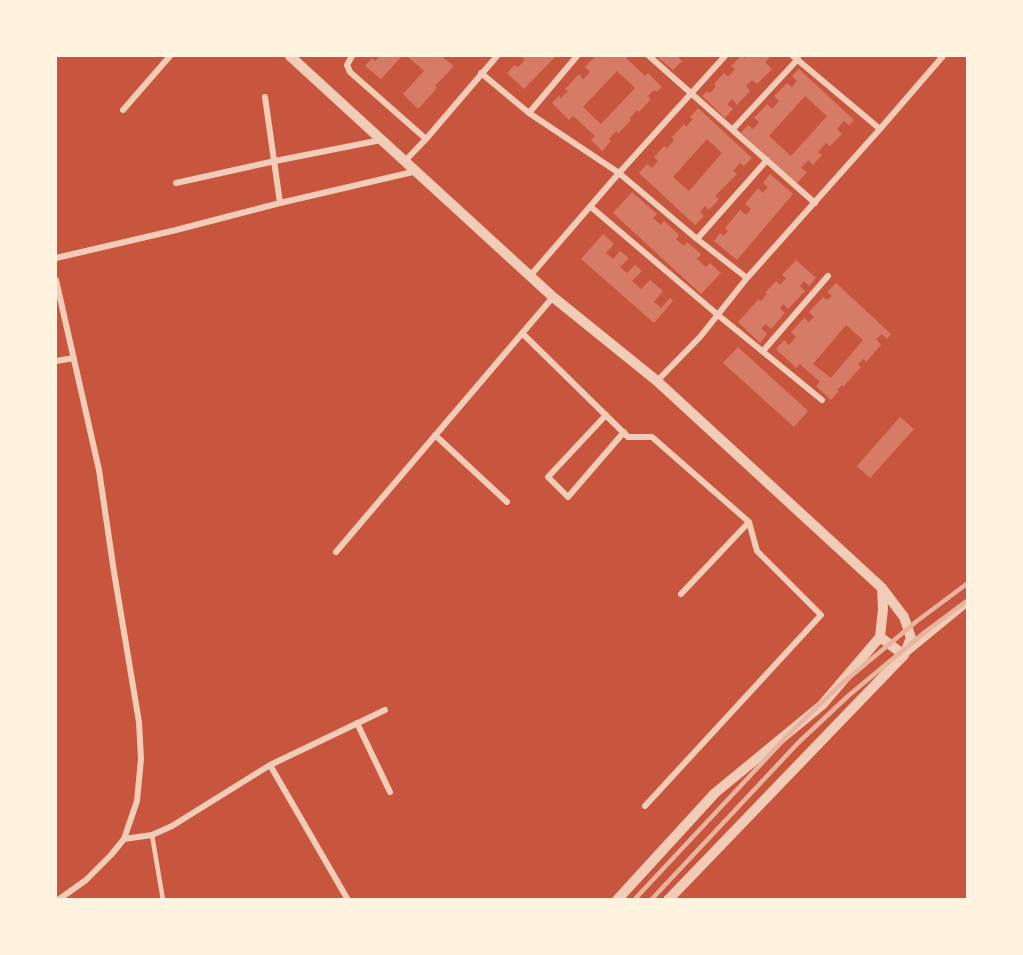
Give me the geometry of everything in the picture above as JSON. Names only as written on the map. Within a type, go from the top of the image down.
[{"type":"street","points":[[123,110],[170,56]]},
{"type":"street","points":[[290,56],[553,297],[657,381],[882,588],[904,617],[911,638],[904,655]]},
{"type":"street","points":[[352,56],[347,65],[350,72],[426,139]]},
{"type":"street","points":[[405,161],[495,58],[486,56]]},
{"type":"street","points":[[529,113],[577,56]]},
{"type":"street","points":[[649,56],[815,203]]},
{"type":"street","points":[[530,276],[619,173],[726,56]]},
{"type":"street","points":[[657,381],[700,337],[747,278],[943,56]]},
{"type":"street","points":[[733,129],[796,58],[880,129]]},
{"type":"street","points":[[482,74],[529,113],[619,173],[747,278]]},
{"type":"street","points":[[265,97],[280,203]]},
{"type":"street","points":[[176,183],[381,140]]},
{"type":"street","points":[[697,238],[767,160]]},
{"type":"street","points":[[56,258],[417,171]]},
{"type":"street","points":[[591,207],[822,400]]},
{"type":"street","points":[[763,351],[828,276]]},
{"type":"street","points":[[56,280],[99,470],[139,722],[141,759],[137,801],[124,839],[86,880],[58,900]]},
{"type":"street","points":[[336,552],[553,297]]},
{"type":"street","points":[[522,333],[628,437],[652,438],[748,522],[757,551],[821,615],[645,806]]},
{"type":"street","points":[[56,361],[74,358]]},
{"type":"street","points":[[606,415],[548,477],[568,497],[624,432]]},
{"type":"street","points":[[435,435],[507,502]]},
{"type":"street","points":[[681,594],[748,522]]},
{"type":"street","points":[[617,900],[715,793],[822,705],[880,637],[883,609],[882,588]]},
{"type":"street","points":[[668,900],[904,655],[968,603]]},
{"type":"street","points":[[880,637],[904,655]]},
{"type":"street","points":[[124,839],[152,835],[172,826],[270,765],[385,710]]},
{"type":"street","points":[[357,723],[390,792]]},
{"type":"street","points":[[270,765],[348,900]]},
{"type":"lane","points":[[152,835],[163,900]]},
{"type":"building","points":[[377,56],[402,56],[381,79],[365,66],[372,58],[375,61],[379,57]]},
{"type":"building","points":[[407,56],[441,56],[454,66],[418,109],[403,94],[424,71]]},
{"type":"building","points":[[556,56],[524,89],[507,73],[515,65],[518,67],[525,60],[522,57]]},
{"type":"building","points":[[596,56],[600,58],[602,56],[629,56],[626,58],[645,76],[648,73],[662,87],[657,92],[654,90],[648,96],[651,99],[639,112],[637,110],[618,134],[616,131],[602,151],[591,140],[595,136],[573,116],[569,120],[552,103],[568,91],[565,89],[579,74],[583,79],[590,72],[585,67]],"holes":[[[617,71],[635,88],[601,124],[583,107]]]},
{"type":"building","points":[[656,56],[680,56],[678,57],[682,61],[673,70]]},
{"type":"building","points":[[741,56],[745,58],[747,56],[771,56],[765,62],[772,69],[757,84],[752,80],[746,86],[750,91],[737,105],[732,99],[727,104],[733,109],[725,118],[702,96],[707,91],[710,93],[716,86],[714,84],[724,73],[728,77],[735,69],[731,66]]},
{"type":"building","points":[[799,69],[854,120],[849,125],[844,121],[837,129],[842,134],[830,146],[826,143],[818,152],[822,155],[813,165],[808,160],[801,168],[807,172],[797,183],[741,133],[748,125],[753,129],[759,122],[754,118],[767,104],[772,109],[779,101],[774,96],[787,83],[792,87],[797,81],[792,76]],"holes":[[[805,96],[827,116],[791,156],[769,136]]]},
{"type":"building","points":[[698,108],[752,158],[744,166],[740,163],[733,171],[737,174],[715,196],[719,199],[709,210],[705,206],[700,212],[704,216],[695,225],[639,173],[647,164],[652,168],[658,161],[654,157],[664,146],[667,148],[674,140],[672,137],[684,124],[686,127],[693,119],[690,117]],"holes":[[[707,139],[722,153],[689,191],[673,177]]]},
{"type":"building","points":[[770,174],[793,194],[737,260],[714,241],[720,233],[724,236],[728,231],[725,228],[740,210],[746,215],[751,209],[745,204],[758,188],[763,193],[768,187],[763,183]]},
{"type":"building","points":[[632,192],[657,214],[653,218],[661,225],[664,221],[679,235],[676,239],[684,246],[687,242],[701,254],[697,259],[706,267],[710,263],[721,273],[701,294],[613,213]]},
{"type":"building","points":[[603,234],[614,244],[606,253],[613,259],[620,251],[629,258],[620,267],[627,273],[635,265],[642,271],[632,281],[641,289],[650,280],[663,291],[654,302],[661,308],[670,298],[673,301],[654,323],[581,259]]},
{"type":"building","points":[[796,260],[816,278],[809,286],[804,281],[800,286],[805,291],[788,309],[783,304],[780,308],[785,313],[771,329],[766,324],[761,328],[767,334],[760,343],[738,322],[759,299],[761,301],[776,281],[780,285],[786,278],[782,275]]},
{"type":"building","points":[[836,283],[891,334],[887,339],[882,334],[876,339],[881,345],[866,362],[863,359],[858,364],[861,367],[843,387],[842,385],[837,390],[839,391],[831,400],[816,386],[820,382],[800,364],[796,368],[776,349],[784,340],[789,345],[796,337],[791,332],[804,318],[809,322],[814,317],[809,312],[823,297],[827,300],[832,296],[827,292]],"holes":[[[846,325],[863,340],[831,378],[813,364]]]},
{"type":"building","points":[[738,347],[808,411],[794,427],[723,363]]},
{"type":"building","points":[[900,417],[914,429],[870,478],[857,466]]},
{"type":"railway","points":[[634,900],[790,733],[839,686],[917,621],[968,583]]},
{"type":"railway","points":[[651,900],[798,743],[848,696],[925,632],[968,600]]}]
